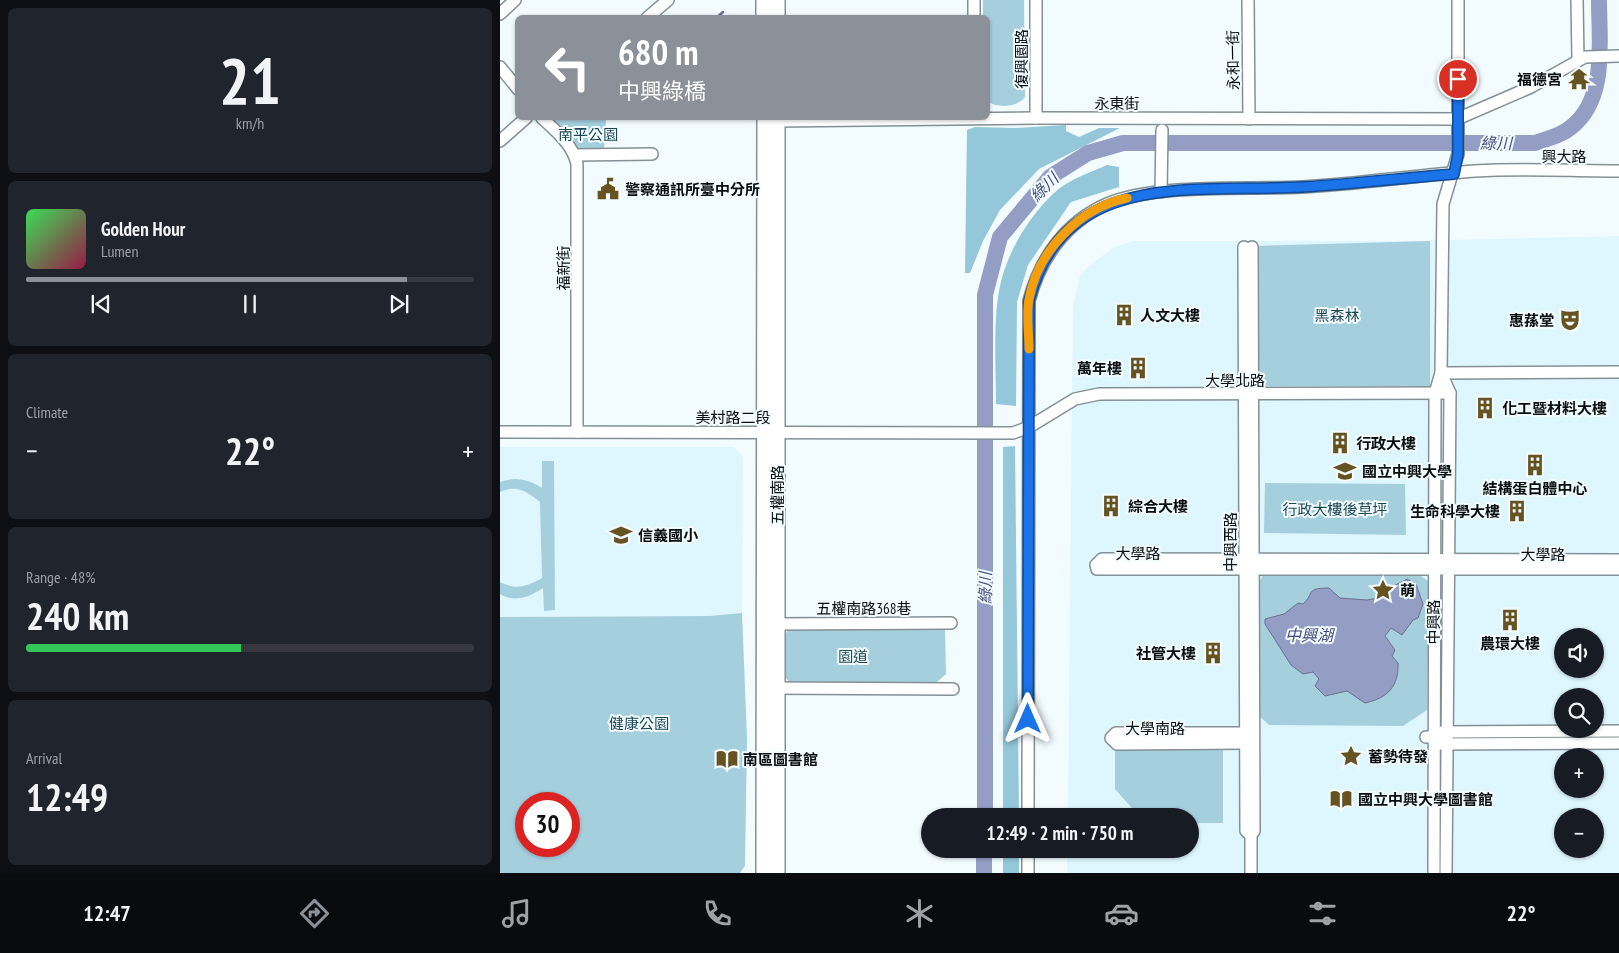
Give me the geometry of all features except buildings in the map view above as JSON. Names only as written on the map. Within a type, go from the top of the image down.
[{"type":"main road","points":[[764,0],[764,15]]},
{"type":"main road","points":[[777,0],[777,15]]},
{"type":"main road","name":"五權南路","points":[[764,873],[771,688],[773,120]]},
{"type":"main road","name":"五權南路","points":[[772,431],[776,624],[771,688],[777,873]]},
{"type":"street","points":[[500,14],[516,0]]},
{"type":"street","points":[[650,15],[668,0]]},
{"type":"street","points":[[974,0],[974,15]]},
{"type":"street","name":"復興園路","points":[[1036,0],[1036,118]]},
{"type":"street","name":"永和一街","points":[[1248,0],[1249,119]]},
{"type":"street","name":"中興路","points":[[1434,873],[1431,737],[1435,564],[1435,393],[1441,373],[1443,204],[1454,174],[1458,154],[1458,0]]},
{"type":"street","points":[[1577,0],[1583,58]]},
{"type":"street","points":[[1458,125],[1583,58],[1613,56]]},
{"type":"street","points":[[500,67],[515,85]]},
{"type":"street","name":"永東街","points":[[990,118],[1249,119],[1458,125]]},
{"type":"street","points":[[500,141],[524,120]]},
{"type":"street","points":[[544,120],[575,155],[652,154]]},
{"type":"street","points":[[1161,192],[1162,130]]},
{"type":"street","name":"福新街","points":[[575,155],[578,164],[576,432]]},
{"type":"street","name":"興大路","points":[[1028,808],[1029,301],[1036,277],[1044,260],[1063,235],[1094,210],[1119,200],[1161,192],[1302,187],[1494,171],[1619,171]]},
{"type":"street","name":"中興西路","points":[[1248,247],[1251,737],[1246,830],[1251,835],[1251,873]]},
{"type":"street","points":[[1441,373],[1619,372]]},
{"type":"street","name":"中興路","points":[[1441,373],[1450,393],[1446,873]]},
{"type":"street","name":"大學北路","points":[[1029,427],[1075,399],[1099,394],[1249,396],[1450,393]]},
{"type":"street","name":"美村路二段","points":[[500,432],[772,431],[1013,433],[1029,427]]},
{"type":"street","name":"大學路","points":[[1249,564],[1102,559],[1096,565],[1097,569],[1249,564],[1448,564],[1619,560]]},
{"type":"street","name":"大學路","points":[[1448,564],[1619,570]]},
{"type":"street","name":"五權南路368巷","points":[[776,624],[951,623]]},
{"type":"street","points":[[771,688],[953,689]]},
{"type":"street","points":[[1431,737],[1442,732],[1448,738],[1619,743]]},
{"type":"street","points":[[1448,738],[1619,732]]},
{"type":"street","name":"大學南路","points":[[1116,733],[1251,737],[1117,744],[1111,738],[1116,733]]},
{"type":"street","points":[[1028,858],[1028,873]]},
{"type":"shaded area","points":[[1066,125],[1066,131],[1079,137],[1099,128],[1120,128],[1039,169],[1000,210],[983,241],[970,273],[965,273],[967,130],[975,127],[1014,128]]},
{"type":"shaded area","points":[[1107,165],[1119,167],[1119,187],[1071,202],[1028,265],[1017,302],[1016,406],[996,404],[995,340],[997,307],[1002,278],[1010,255],[1036,212],[1053,194],[1071,181]]},
{"type":"shaded area","name":"國立中興大學","points":[[1619,236],[1619,873],[1067,873],[1067,858],[1199,858],[1199,808],[1068,808],[1073,306],[1080,276],[1089,266],[1113,248],[1133,241],[1411,241]]},
{"type":"shaded area","points":[[1015,446],[1019,808],[1003,808],[1003,447]]},
{"type":"shaded area","name":"信義國小","points":[[500,447],[734,447],[743,458],[742,613],[709,616],[500,617]]},
{"type":"shaded area","points":[[1003,858],[1019,858],[1019,873],[1003,873]]},
{"type":"green space","points":[[983,0],[1024,0],[1025,97],[1012,105],[1001,106],[990,102],[990,15],[983,15]]},
{"type":"green space","name":"南平公園","points":[[551,120],[606,120],[604,151],[581,152]]},
{"type":"green space","name":"黑森林","points":[[1430,241],[1430,386],[1257,386],[1257,246]]},
{"type":"green space","points":[[542,461],[554,461],[555,610],[544,611],[543,588],[522,598],[511,598],[500,594],[500,582],[517,587],[531,584],[542,578],[540,502],[522,490],[511,489],[500,492],[500,482],[511,479],[522,480],[542,488]]},
{"type":"green space","name":"行政大樓後草坪","points":[[1265,483],[1405,484],[1406,535],[1264,533]]},
{"type":"green space","points":[[1412,569],[1429,582],[1427,710],[1403,726],[1269,725],[1258,715],[1258,584],[1266,570]]},
{"type":"green space","name":"健康公園","points":[[742,613],[747,737],[745,866],[740,873],[500,873],[500,617],[709,616]]},
{"type":"green space","name":"園道","points":[[945,627],[946,674],[936,683],[790,684],[786,678],[784,636],[788,630]]},
{"type":"green space","points":[[1223,748],[1223,823],[1199,823],[1199,808],[1132,808],[1115,789],[1115,749]]},
{"type":"water","name":"中興湖","points":[[1407,579],[1416,584],[1423,604],[1418,618],[1413,620],[1402,635],[1391,628],[1385,636],[1395,650],[1392,656],[1398,663],[1398,671],[1391,690],[1373,701],[1365,703],[1347,691],[1325,696],[1315,686],[1319,679],[1313,672],[1303,674],[1291,665],[1265,624],[1265,619],[1284,614],[1298,603],[1303,604],[1311,592],[1316,589],[1329,588],[1340,598],[1367,600],[1388,596],[1394,586]]},
{"type":"waterway","name":"綠川","points":[[985,808],[985,295],[1000,237],[1050,177],[1088,153],[1123,143],[1535,143],[1558,135],[1570,128],[1582,116],[1591,102],[1596,86],[1600,51],[1599,0]]},
{"type":"waterway","points":[[720,15],[723,12]]},
{"type":"waterway","name":"綠川","points":[[984,858],[984,873]]},
{"type":"slow traffic","points":[[1029,349],[1029,301],[1036,277],[1047,255],[1063,235],[1094,210],[1127,198]]},
{"type":"place","name":"福德宮","points":[[1579,79]]},
{"type":"place","name":"警察通訊所臺中分所","points":[[608,189]]},
{"type":"place","name":"人文大樓","points":[[1124,315]]},
{"type":"place","name":"惠蓀堂","points":[[1570,320]]},
{"type":"place","name":"萬年樓","points":[[1138,368]]},
{"type":"place","name":"化工暨材料大樓","points":[[1485,408]]},
{"type":"place","name":"行政大樓","points":[[1340,443]]},
{"type":"place","name":"結構蛋白體中心","points":[[1535,465]]},
{"type":"place","name":"國立中興大學","points":[[1345,471]]},
{"type":"place","name":"綜合大樓","points":[[1111,506]]},
{"type":"place","name":"生命科學大樓","points":[[1517,511]]},
{"type":"place","name":"信義國小","points":[[621,535]]},
{"type":"place","name":"萌","points":[[1383,590]]},
{"type":"place","name":"農環大樓","points":[[1510,620]]},
{"type":"place","name":"社管大樓","points":[[1213,653]]},
{"type":"place","name":"蓄勢待發","points":[[1351,756]]},
{"type":"place","name":"南區圖書館","points":[[727,759]]},
{"type":"place","name":"國立中興大學圖書館","points":[[1341,799]]},
{"type":"route","points":[[1028,719],[1029,301],[1036,277],[1047,255],[1063,235],[1094,210],[1119,200],[1154,192],[1302,187],[1454,174],[1458,154],[1458,79]]}]
